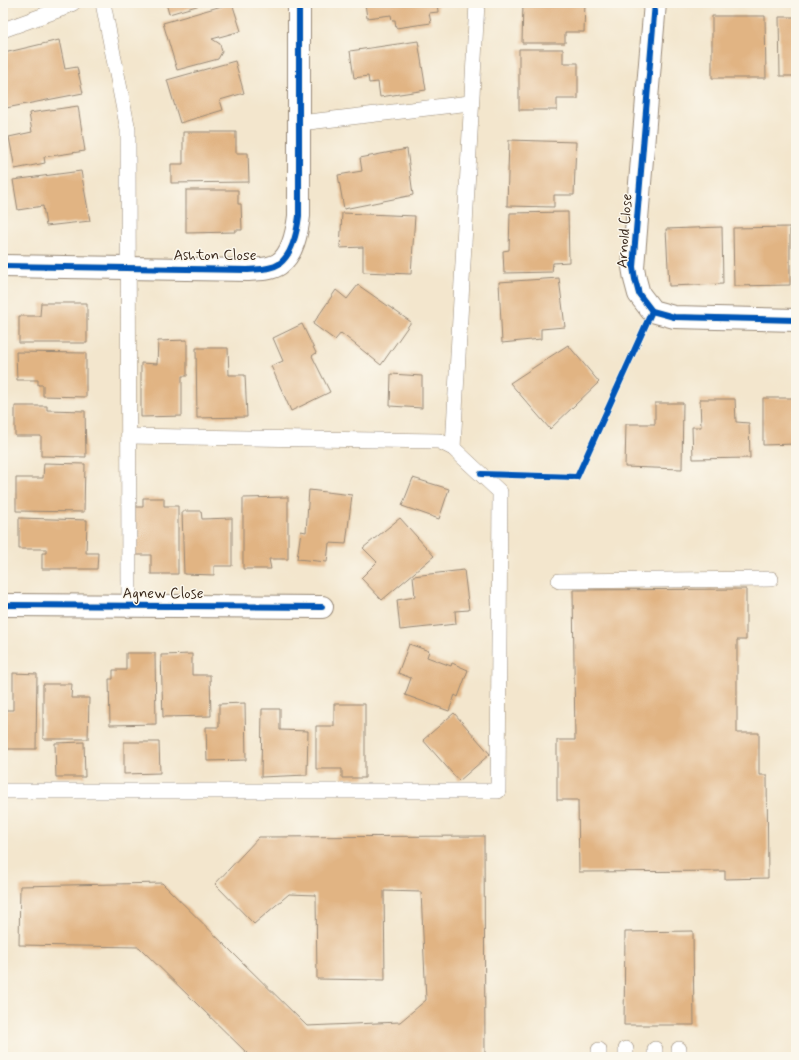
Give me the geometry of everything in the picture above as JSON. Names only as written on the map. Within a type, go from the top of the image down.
[{"type":"street","name":"Ashton Close","points":[[3,266],[248,270],[265,269],[279,264],[287,255],[294,242],[299,216],[299,3]]},
{"type":"street","name":"Arnold Close","points":[[655,3],[633,267],[639,294],[652,311],[674,317],[796,320]]},
{"type":"street","name":"Agnew Close","points":[[3,605],[322,607]]},
{"type":"lane","points":[[3,30],[61,9],[73,3]]},
{"type":"lane","points":[[103,3],[128,130],[129,606]]},
{"type":"lane","points":[[453,448],[470,103],[477,3]]},
{"type":"lane","points":[[300,123],[470,103]]},
{"type":"lane","points":[[3,791],[498,791],[500,492],[453,448],[438,441],[129,436]]},
{"type":"lane","points":[[559,581],[772,579]]},
{"type":"building","points":[[166,3],[207,3],[169,14]]},
{"type":"building","points":[[232,3],[241,31],[212,39],[220,44],[222,52],[218,59],[177,70],[163,23]]},
{"type":"building","points":[[365,3],[437,3],[438,12],[429,13],[431,23],[396,28],[395,20],[392,20],[391,15],[367,18]]},
{"type":"building","points":[[523,3],[585,3],[584,32],[565,32],[565,43],[522,43]]},
{"type":"building","points":[[712,16],[765,16],[766,78],[712,78]]},
{"type":"building","points":[[779,17],[796,17],[796,76],[780,76]]},
{"type":"building","points":[[59,40],[65,69],[77,67],[83,93],[6,108],[3,96],[3,74],[8,72],[4,53]]},
{"type":"building","points":[[418,41],[426,90],[380,97],[378,82],[369,83],[368,76],[354,78],[350,51]]},
{"type":"building","points":[[519,49],[563,49],[563,63],[578,63],[578,99],[557,99],[557,110],[519,110]]},
{"type":"building","points":[[235,61],[244,93],[220,100],[223,110],[180,123],[167,80]]},
{"type":"building","points":[[78,106],[85,151],[44,157],[45,163],[15,169],[9,137],[32,132],[29,113]]},
{"type":"building","points":[[183,132],[236,132],[236,153],[248,153],[249,182],[171,183],[171,164],[183,164]]},
{"type":"building","points":[[509,140],[576,142],[574,195],[554,195],[554,207],[507,206]]},
{"type":"building","points":[[407,149],[413,195],[344,209],[338,175],[362,171],[360,158]]},
{"type":"building","points":[[81,171],[90,221],[46,226],[43,206],[18,210],[13,180]]},
{"type":"building","points":[[186,190],[238,190],[238,204],[241,204],[242,230],[235,230],[235,232],[186,233]]},
{"type":"building","points":[[568,212],[569,262],[553,263],[552,272],[504,273],[503,251],[509,250],[510,213]]},
{"type":"building","points":[[342,213],[415,216],[411,274],[363,272],[363,247],[340,248]]},
{"type":"building","points":[[722,227],[723,284],[669,286],[666,229]]},
{"type":"building","points":[[790,227],[790,285],[734,286],[733,228]]},
{"type":"building","points":[[559,278],[565,327],[541,329],[541,339],[502,343],[499,282]]},
{"type":"building","points":[[358,285],[411,322],[381,365],[341,333],[335,340],[313,324],[336,290],[347,299]]},
{"type":"building","points":[[41,303],[87,303],[87,343],[19,343],[19,316],[40,316]]},
{"type":"building","points":[[302,324],[316,353],[312,356],[330,392],[291,411],[271,366],[283,361],[273,338]]},
{"type":"building","points":[[187,340],[187,376],[182,376],[182,416],[141,417],[141,363],[157,364],[158,341]]},
{"type":"building","points":[[568,345],[599,382],[550,429],[510,383]]},
{"type":"building","points":[[196,348],[228,348],[229,375],[245,375],[247,417],[197,418]]},
{"type":"building","points":[[16,352],[86,353],[86,397],[43,396],[43,385],[38,385],[38,380],[17,380]]},
{"type":"building","points":[[391,374],[422,376],[422,408],[390,406]]},
{"type":"building","points":[[763,398],[796,398],[796,444],[763,445]]},
{"type":"building","points":[[700,399],[735,399],[736,422],[749,423],[750,458],[693,459],[692,427],[701,427]]},
{"type":"building","points":[[655,403],[683,403],[682,469],[625,467],[626,424],[655,424]]},
{"type":"building","points":[[15,406],[47,406],[47,410],[85,411],[86,457],[41,456],[41,436],[15,436]]},
{"type":"building","points":[[44,463],[85,464],[84,512],[16,511],[16,478],[43,478]]},
{"type":"building","points":[[413,478],[449,489],[439,519],[402,506]]},
{"type":"building","points":[[309,490],[352,495],[346,544],[329,543],[327,562],[297,559],[301,531],[306,532]]},
{"type":"building","points":[[288,497],[288,559],[269,559],[271,569],[243,569],[243,498]]},
{"type":"building","points":[[143,498],[164,498],[164,506],[178,506],[178,574],[151,574],[151,555],[132,555],[132,507],[143,507]]},
{"type":"building","points":[[182,511],[201,511],[202,519],[232,518],[232,566],[214,566],[214,575],[184,574]]},
{"type":"building","points":[[19,518],[87,520],[86,553],[98,553],[97,569],[42,569],[42,553],[46,553],[46,549],[19,549]]},
{"type":"building","points":[[400,518],[434,556],[382,600],[361,578],[377,562],[363,548]]},
{"type":"building","points":[[464,570],[469,610],[455,611],[456,624],[400,630],[397,600],[415,597],[413,576]]},
{"type":"building","points":[[746,589],[746,640],[737,640],[737,733],[759,733],[759,775],[767,775],[768,878],[725,879],[725,871],[579,872],[578,800],[557,800],[557,740],[575,740],[573,590]]},
{"type":"building","points":[[409,644],[429,651],[427,657],[451,666],[452,663],[468,670],[458,697],[455,695],[449,711],[405,695],[411,678],[398,673]]},
{"type":"building","points":[[126,653],[155,653],[156,724],[110,725],[109,679],[113,679],[113,670],[126,670]]},
{"type":"building","points":[[192,654],[192,675],[210,675],[211,716],[163,717],[161,655]]},
{"type":"building","points":[[13,673],[37,674],[36,749],[3,749],[3,710],[13,710]]},
{"type":"building","points":[[43,684],[72,684],[71,698],[89,698],[88,739],[43,739]]},
{"type":"building","points":[[245,703],[246,760],[207,761],[206,727],[219,727],[219,704]]},
{"type":"building","points":[[334,704],[365,704],[365,778],[342,778],[342,769],[316,769],[316,726],[334,726]]},
{"type":"building","points":[[262,709],[280,709],[280,730],[308,731],[307,775],[261,777]]},
{"type":"building","points":[[454,713],[490,754],[459,781],[423,740]]},
{"type":"building","points":[[84,742],[85,777],[56,777],[55,743]]},
{"type":"building","points":[[124,742],[159,742],[160,773],[124,774]]},
{"type":"building","points":[[484,836],[485,1057],[251,1057],[139,947],[19,945],[20,886],[162,883],[307,1026],[400,1022],[426,1000],[421,892],[384,891],[385,980],[317,979],[316,895],[289,894],[254,924],[215,884],[259,837]]},
{"type":"building","points":[[693,931],[694,1025],[624,1025],[625,932]]},
{"type":"cycle path","points":[[3,266],[248,270],[268,268],[275,266],[284,260],[294,242],[299,216],[299,3]]},
{"type":"cycle path","points":[[655,3],[633,267],[639,294],[652,311],[674,317],[796,320]]},
{"type":"cycle path","points":[[481,474],[577,477],[652,311]]},
{"type":"cycle path","points":[[3,605],[322,607]]}]
